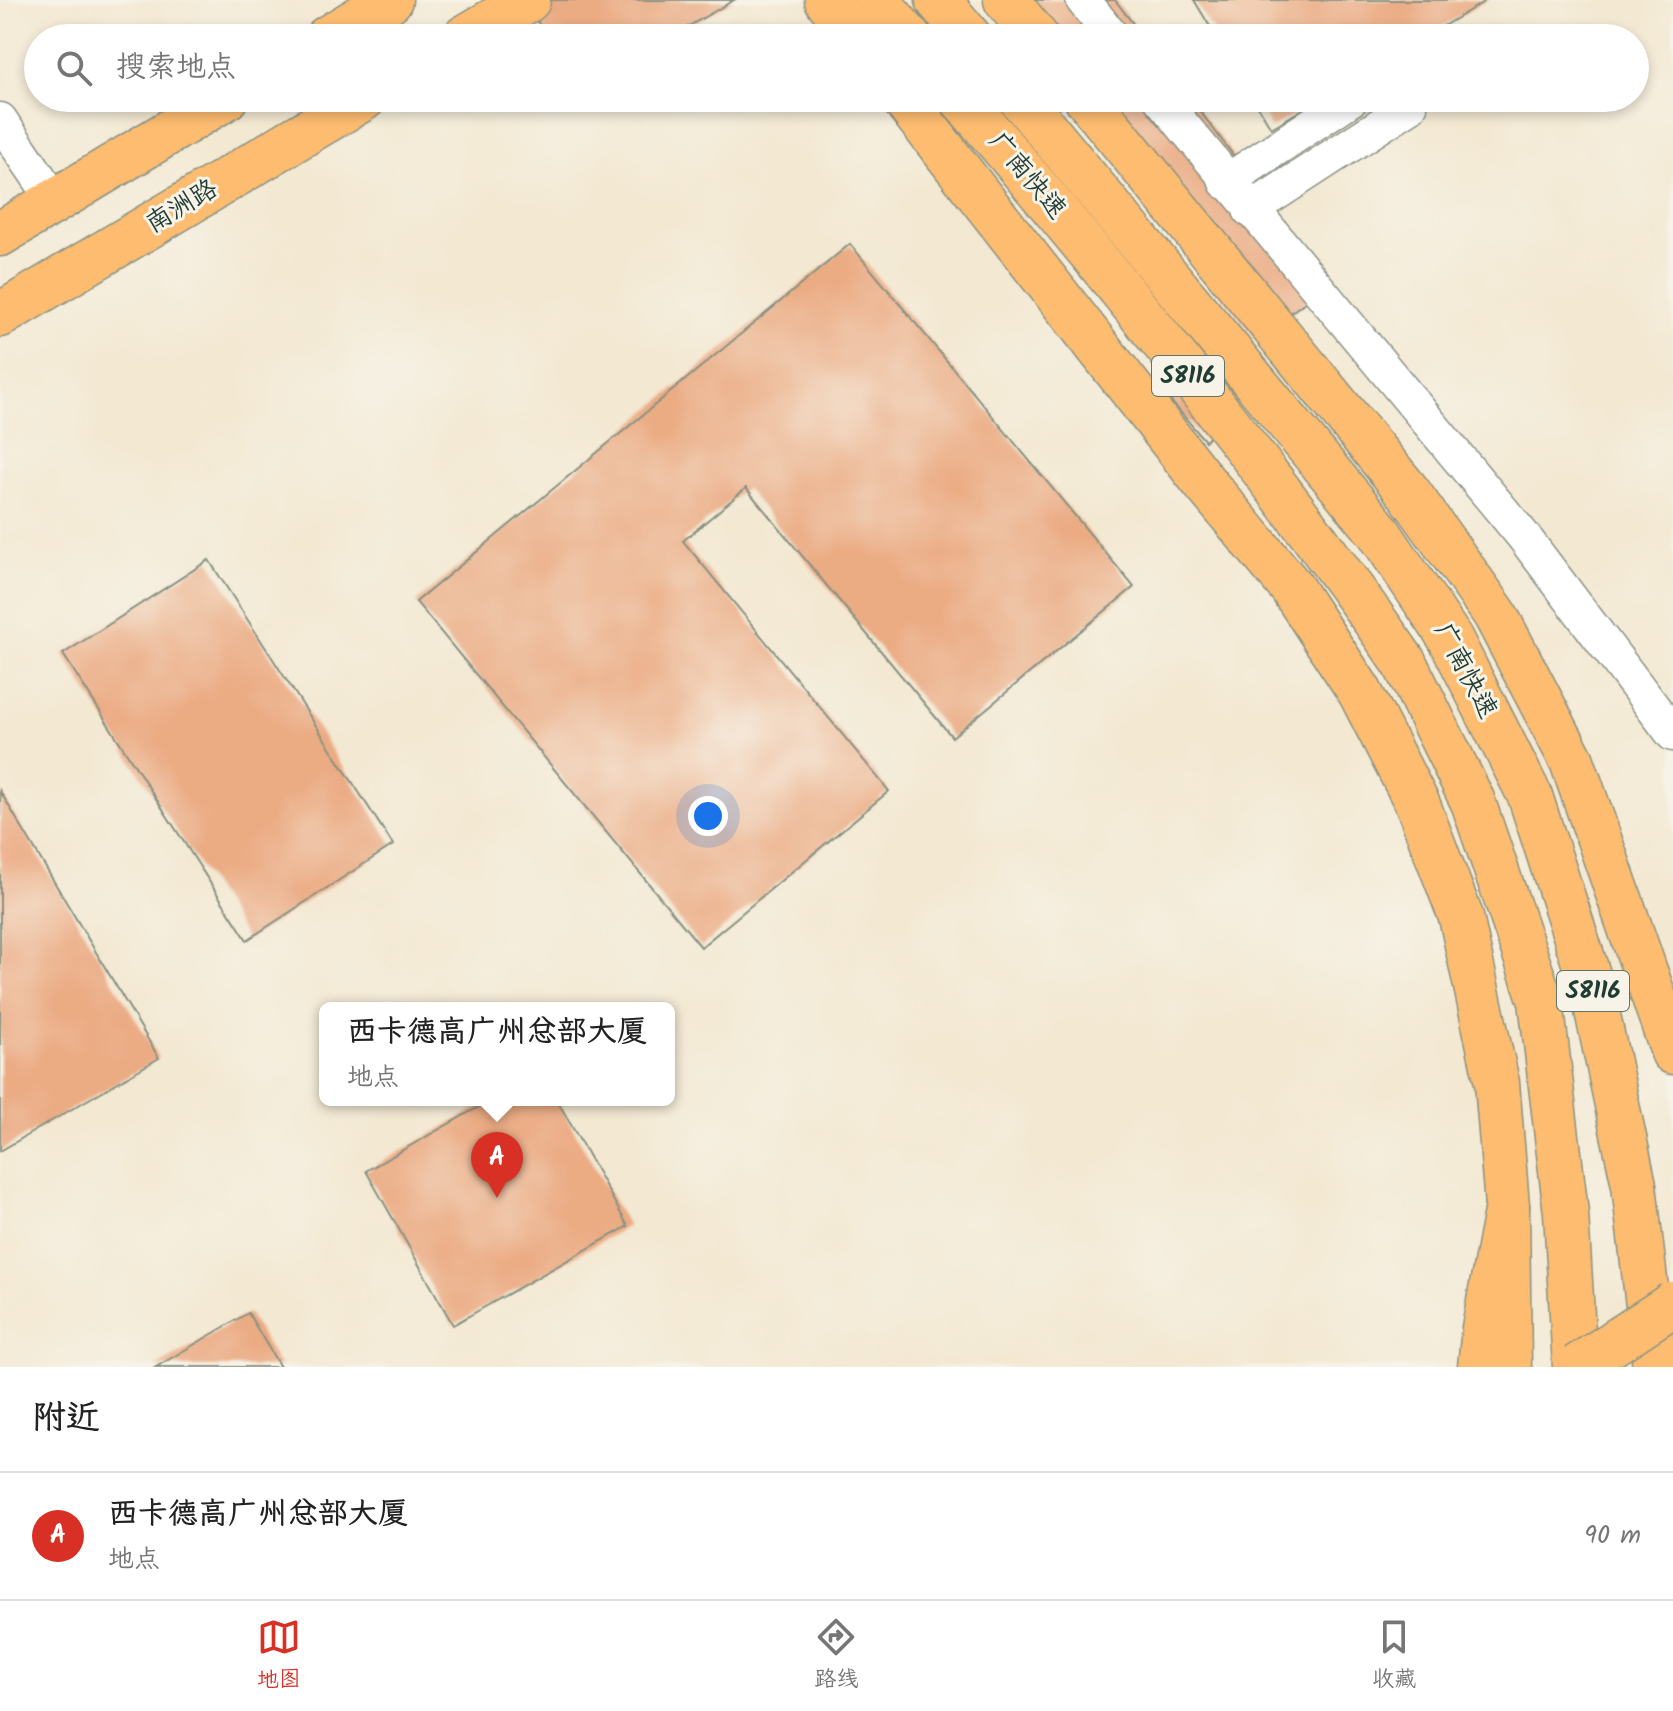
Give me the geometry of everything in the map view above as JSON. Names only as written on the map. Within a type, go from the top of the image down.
[{"type":"main road","points":[[350,24],[390,0]]},
{"type":"main road","points":[[488,24],[528,0]]},
{"type":"main road","points":[[827,0],[845,24]]},
{"type":"main road","points":[[877,0],[897,24]]},
{"type":"main road","points":[[938,0],[958,24]]},
{"type":"main road","points":[[1006,0],[1026,24]]},
{"type":"main road","points":[[0,234],[203,112]]},
{"type":"main road","name":"南洲路","points":[[0,315],[341,112]]},
{"type":"main road","points":[[914,112],[1203,481],[1291,587],[1360,692],[1418,805],[1461,917],[1497,1083],[1507,1206],[1509,1367]]},
{"type":"main road","name":"广南快速","points":[[973,112],[1124,294],[1334,562],[1404,662],[1473,802],[1541,1001],[1566,1213],[1576,1367]]},
{"type":"main road","name":"广南快速","points":[[1032,112],[1378,531],[1450,638],[1530,796],[1592,987],[1634,1185],[1655,1367]]},
{"type":"main road","points":[[1097,112],[1409,493],[1495,614],[1572,761],[1673,1052]]},
{"type":"main road","points":[[1480,1367],[1484,1328],[1507,1206]]},
{"type":"main road","points":[[1576,1367],[1673,1304]]},
{"type":"main road","points":[[1601,1367],[1673,1324]]},
{"type":"street","points":[[1083,0],[1102,24]]},
{"type":"street","points":[[1171,112],[1226,182],[1524,537],[1673,734]]},
{"type":"street","points":[[1226,182],[1331,112]]},
{"type":"street","points":[[1250,210],[1392,112]]},
{"type":"street","points":[[0,120],[55,201]]},
{"type":"building","points":[[552,0],[734,0],[692,24],[539,24],[532,12]]},
{"type":"building","points":[[998,0],[1115,0],[1133,24],[1016,24]]},
{"type":"building","points":[[1194,0],[1487,0],[1447,24],[1209,24]]},
{"type":"building","points":[[1083,112],[1201,112],[1330,283],[1256,339]]},
{"type":"building","points":[[1261,112],[1298,112],[1271,128]]},
{"type":"building","points":[[850,244],[1134,587],[952,737],[746,488],[683,541],[889,791],[701,947],[416,602]]},
{"type":"building","points":[[1179,370],[1225,424],[1205,441],[1159,387]]},
{"type":"building","points":[[209,560],[393,845],[247,940],[63,654]]},
{"type":"building","points":[[0,791],[159,1058],[0,1151]]},
{"type":"building","points":[[480,1106],[560,1106],[628,1226],[453,1325],[366,1171]]},
{"type":"building","points":[[248,1313],[280,1367],[156,1367]]},
{"type":"place","name":"西卡德高广州总部大厦","points":[[497,1198]]}]
